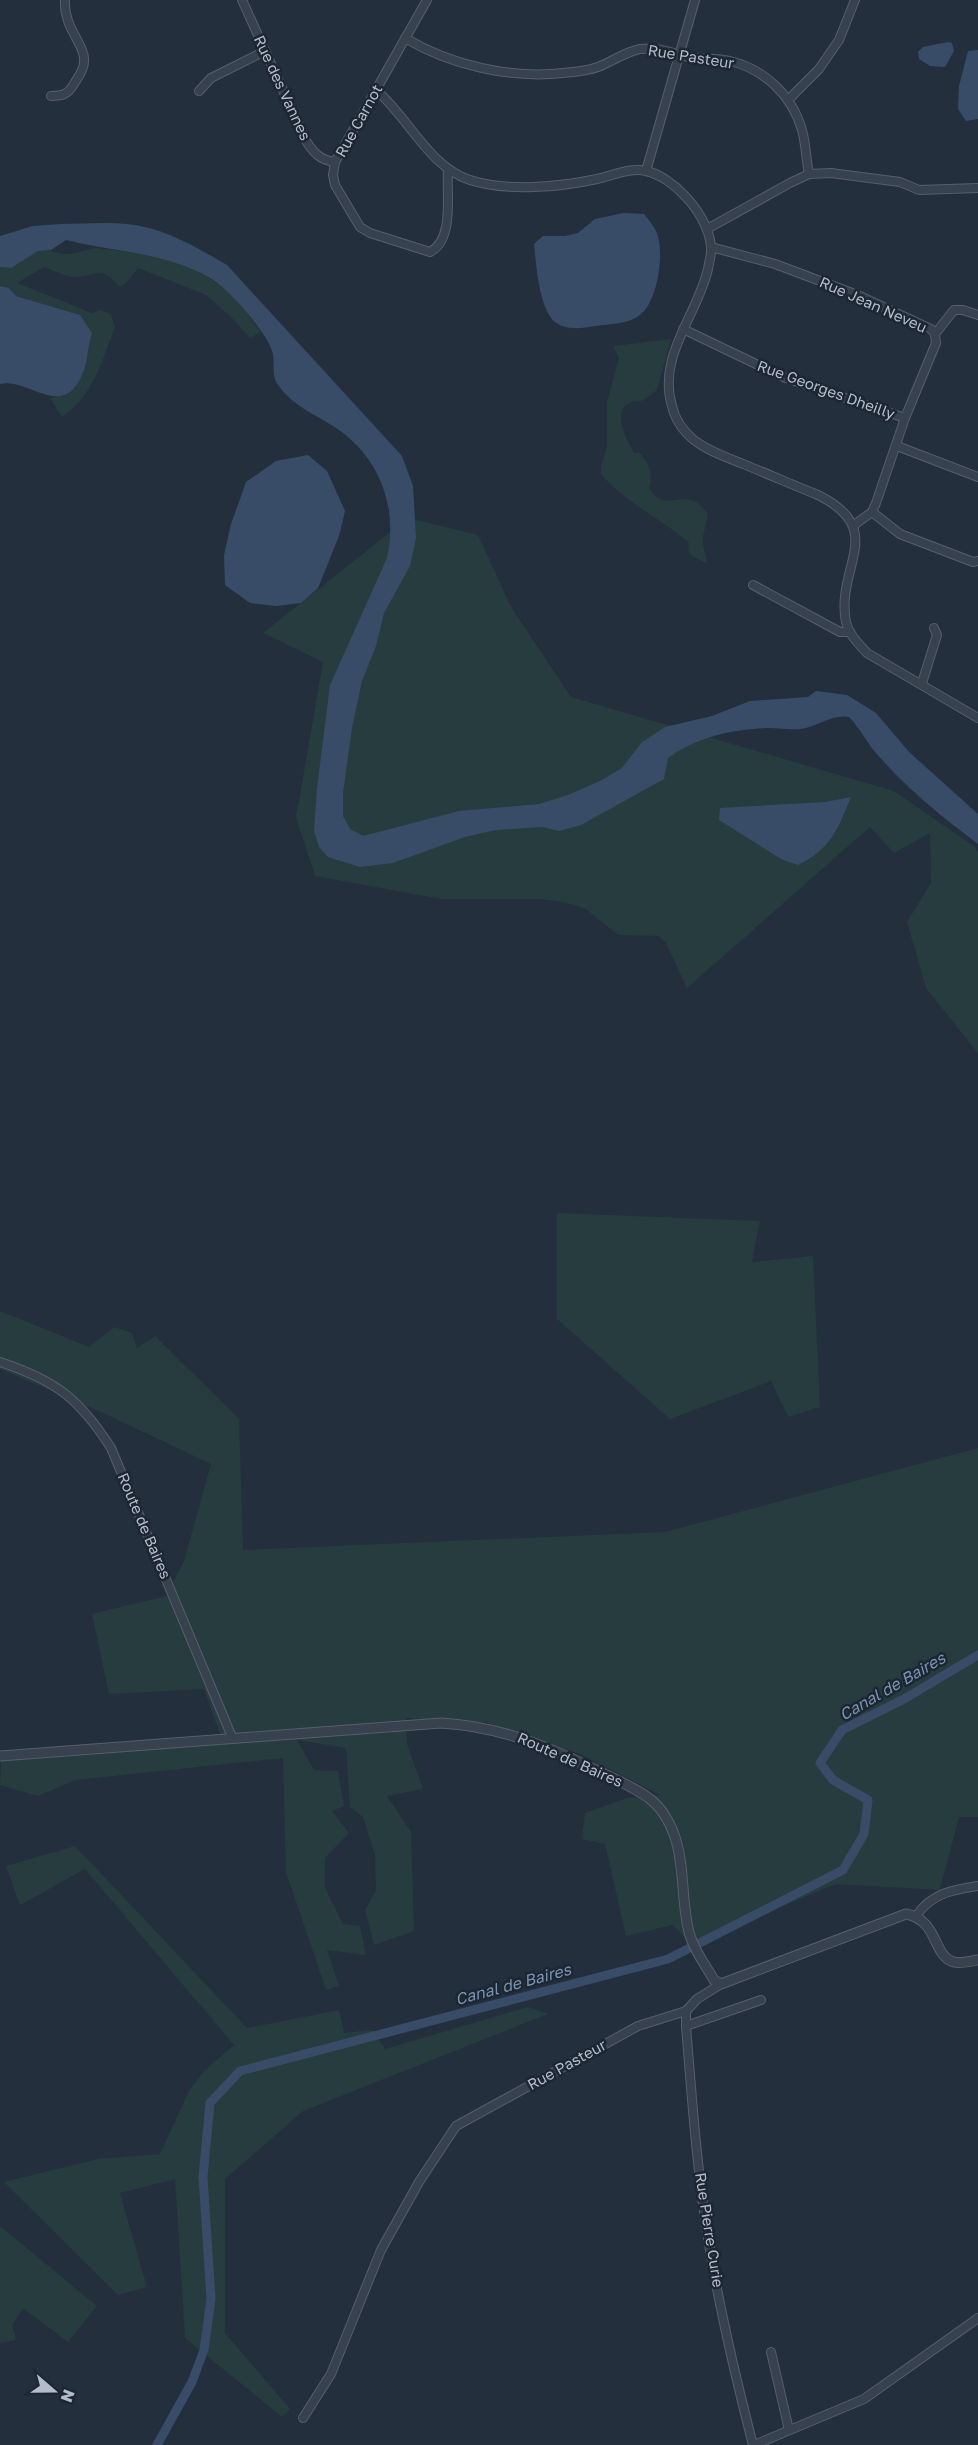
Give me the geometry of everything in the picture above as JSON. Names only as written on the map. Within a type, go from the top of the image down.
[{"type":"street","points":[[51,96],[62,96],[69,92],[82,71],[85,61],[64,14],[65,0]]},
{"type":"street","name":"Rue des Vannes","points":[[242,0],[306,141],[314,153],[326,161],[335,162]]},
{"type":"street","name":"Rue Carnot","points":[[427,0],[335,162],[333,175],[335,185],[360,227],[373,234],[425,251],[436,249],[444,236],[447,220],[448,169]]},
{"type":"street","points":[[646,171],[696,0]]},
{"type":"street","points":[[788,100],[819,69],[839,40],[855,0]]},
{"type":"street","name":"Rue Pasteur","points":[[405,38],[450,59],[486,68],[536,74],[582,71],[598,67],[624,54],[650,48],[745,66],[769,80],[788,100],[802,131],[809,174]]},
{"type":"street","points":[[199,91],[211,78],[265,51]]},
{"type":"street","points":[[376,90],[448,169],[479,182],[530,186],[578,183],[632,171],[646,171],[674,185],[684,194],[696,208],[707,229],[711,247],[706,275],[698,300],[673,354],[668,378],[673,412],[693,440],[712,452],[835,504],[848,515],[854,525],[856,536],[845,604],[850,632],[867,653],[922,683],[978,718]]},
{"type":"street","points":[[707,229],[809,174],[831,173],[900,182],[919,190],[978,188]]},
{"type":"street","name":"Rue Jean Neveu","points":[[711,247],[820,280],[903,315],[931,329],[935,334],[936,344],[905,418],[872,512]]},
{"type":"street","points":[[935,334],[954,310],[963,310],[978,315]]},
{"type":"street","name":"Rue Georges Dheilly","points":[[684,329],[783,378],[905,418]]},
{"type":"street","points":[[897,446],[978,477]]},
{"type":"street","points":[[854,525],[872,512],[900,534],[973,562],[978,561]]},
{"type":"street","points":[[753,585],[840,632],[850,632]]},
{"type":"street","points":[[922,683],[938,635],[934,628]]},
{"type":"street","name":"Route de Baires","points":[[0,1362],[32,1372],[67,1394],[92,1418],[111,1448],[232,1737]]},
{"type":"street","name":"Route de Baires","points":[[0,1756],[441,1723],[461,1724],[504,1732],[586,1765],[651,1799],[669,1824],[679,1850],[681,1889],[689,1934],[714,1980],[721,1984]]},
{"type":"street","points":[[978,1886],[945,1891],[933,1898],[916,1916],[928,1926],[944,1956],[955,1963],[978,1960]]},
{"type":"street","name":"Rue Pasteur","points":[[303,2418],[331,2374],[381,2250],[419,2182],[456,2126],[638,2026],[686,2011],[697,1999],[721,1984],[894,1917],[906,1914],[916,1916]]},
{"type":"street","points":[[686,2026],[760,2000]]},
{"type":"street","name":"Rue Pierre Curie","points":[[686,2011],[696,2140],[709,2244],[738,2385],[754,2445]]},
{"type":"street","points":[[754,2445],[864,2399],[978,2318]]},
{"type":"street","points":[[771,2352],[789,2430]]},
{"type":"green space","points":[[95,248],[152,256],[205,275],[239,303],[261,332],[250,338],[206,295],[138,268],[125,284],[119,287],[104,274],[72,277],[44,267],[17,283],[92,313],[101,310],[111,315],[115,327],[101,365],[89,388],[72,409],[62,417],[50,398],[66,394],[85,367],[91,332],[80,315],[16,296],[9,288],[0,286],[0,267],[12,266],[39,251],[70,254]]},
{"type":"green space","points":[[671,339],[657,390],[643,400],[631,402],[625,406],[621,418],[622,426],[634,453],[639,452],[647,465],[651,478],[649,488],[654,495],[665,501],[683,499],[696,502],[707,512],[703,539],[706,563],[692,556],[688,551],[689,543],[621,494],[601,474],[601,465],[607,446],[607,401],[619,358],[613,346]]},
{"type":"green space","points":[[408,518],[478,535],[511,607],[571,697],[894,791],[975,847],[978,852],[978,1053],[926,988],[907,922],[931,883],[930,833],[894,853],[870,827],[687,988],[666,943],[658,936],[618,935],[586,909],[564,902],[538,899],[441,899],[315,876],[296,818],[323,662],[263,633]]},
{"type":"green space","points":[[557,1213],[760,1221],[752,1262],[813,1256],[820,1407],[788,1417],[771,1381],[670,1419],[557,1319]]},
{"type":"green space","points":[[0,1311],[89,1347],[114,1327],[132,1333],[137,1348],[155,1336],[239,1419],[243,1550],[665,1532],[978,1448],[978,1817],[959,1817],[940,1890],[836,1884],[692,1944],[672,1925],[626,1936],[605,1844],[582,1839],[585,1813],[627,1798],[660,1795],[580,1754],[488,1723],[406,1718],[407,1744],[423,1789],[387,1796],[411,1832],[414,1931],[374,1945],[365,1910],[376,1891],[375,1855],[363,1817],[350,1807],[346,1748],[297,1740],[314,1770],[338,1771],[344,1806],[332,1811],[349,1833],[325,1858],[325,1888],[343,1924],[360,1926],[366,1955],[327,1950],[339,1986],[326,1990],[286,1872],[283,1758],[76,1780],[38,1796],[0,1785],[1,1760],[222,1740],[204,1689],[109,1694],[92,1614],[166,1596],[184,1561],[211,1464],[101,1412],[0,1369]]},
{"type":"green space","points":[[75,1846],[247,2028],[339,2010],[344,2033],[373,2030],[385,2049],[528,2007],[548,2014],[303,2111],[225,2179],[225,2333],[290,2409],[282,2417],[185,2338],[175,2179],[120,2193],[147,2287],[118,2295],[4,2182],[98,2159],[160,2154],[189,2091],[204,2071],[234,2045],[85,1869],[20,1905],[6,1866]]},
{"type":"green space","points":[[0,2226],[97,2306],[68,2342],[23,2308],[12,2325],[16,2340],[0,2343]]},
{"type":"water","points":[[952,43],[954,51],[945,67],[930,66],[919,59],[918,52],[923,47]]},
{"type":"water","points":[[978,50],[978,119],[966,121],[958,109],[959,86],[968,51]]},
{"type":"water","points":[[624,213],[644,214],[655,229],[658,238],[660,261],[656,287],[646,308],[635,318],[619,323],[580,328],[559,325],[545,307],[537,274],[534,244],[543,236],[565,236],[578,233],[595,219]]},
{"type":"water","points":[[110,223],[153,229],[179,239],[227,265],[402,456],[413,486],[416,538],[410,566],[384,613],[376,646],[362,681],[352,728],[343,793],[343,816],[350,829],[363,836],[459,811],[539,804],[568,795],[622,768],[642,742],[665,727],[712,716],[750,701],[808,697],[816,691],[847,695],[876,713],[909,752],[978,814],[978,844],[912,790],[888,767],[849,717],[843,717],[801,729],[742,730],[703,740],[668,758],[664,779],[581,825],[559,831],[542,827],[496,830],[465,837],[393,863],[360,867],[328,857],[319,847],[314,831],[330,685],[387,558],[390,522],[383,487],[376,471],[354,442],[339,430],[299,406],[278,385],[274,373],[273,354],[264,335],[237,301],[210,278],[174,262],[66,240],[51,250],[38,251],[11,268],[0,267],[0,236],[33,226]]},
{"type":"water","points":[[0,286],[9,288],[16,296],[80,315],[92,333],[84,370],[76,386],[67,394],[46,395],[23,386],[0,384]]},
{"type":"water","points":[[308,455],[327,471],[345,511],[339,536],[318,588],[301,603],[276,606],[250,603],[225,585],[224,555],[231,524],[246,482],[276,461]]},
{"type":"water","points":[[851,797],[837,829],[826,845],[798,865],[783,860],[719,820],[720,808],[825,802]]},
{"type":"waterway","name":"Canal de Baires","points":[[157,2445],[192,2382],[204,2350],[211,2299],[203,2177],[210,2103],[240,2071],[668,1959],[843,1870],[864,1834],[868,1800],[833,1780],[820,1763],[842,1730],[904,1699],[978,1655]]}]
